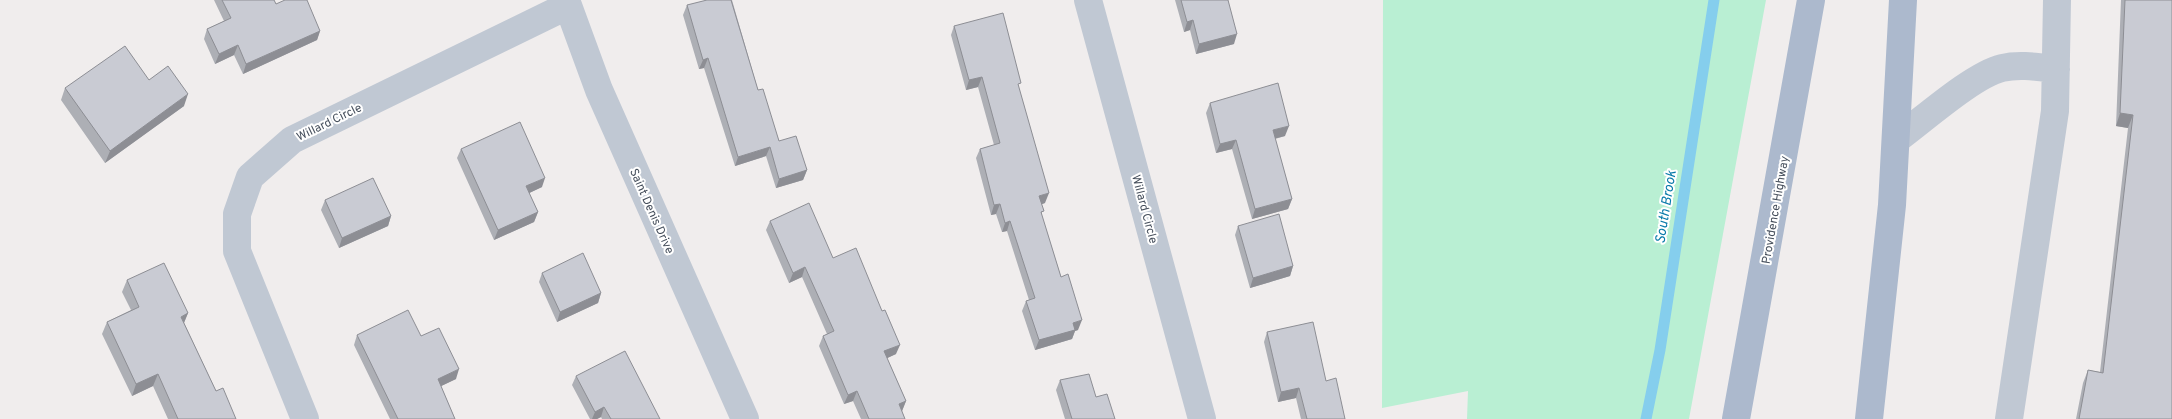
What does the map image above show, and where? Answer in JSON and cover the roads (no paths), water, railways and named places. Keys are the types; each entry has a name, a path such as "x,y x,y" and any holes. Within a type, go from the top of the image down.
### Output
{"main road":[{"name":"Providence Highway","path":"1736,419 1812,0"},
{"path":"1869,419 1885,276 1897,139 1903,0"}],"street":[{"name":"Willard Circle","path":"1088,0 1202,419"},
{"path":"2009,419 2055,111 2058,0"},
{"name":"Willard Circle","path":"305,419 237,251 237,214 250,177 292,140 566,3"},
{"name":"Saint Denis Drive","path":"566,3 599,90 745,419"},
{"path":"1897,139 1982,76 2002,68 2023,66 2056,69"}],"waterway":[{"name":"South Brook","path":"1646,419 1660,350 1714,0"}]}
